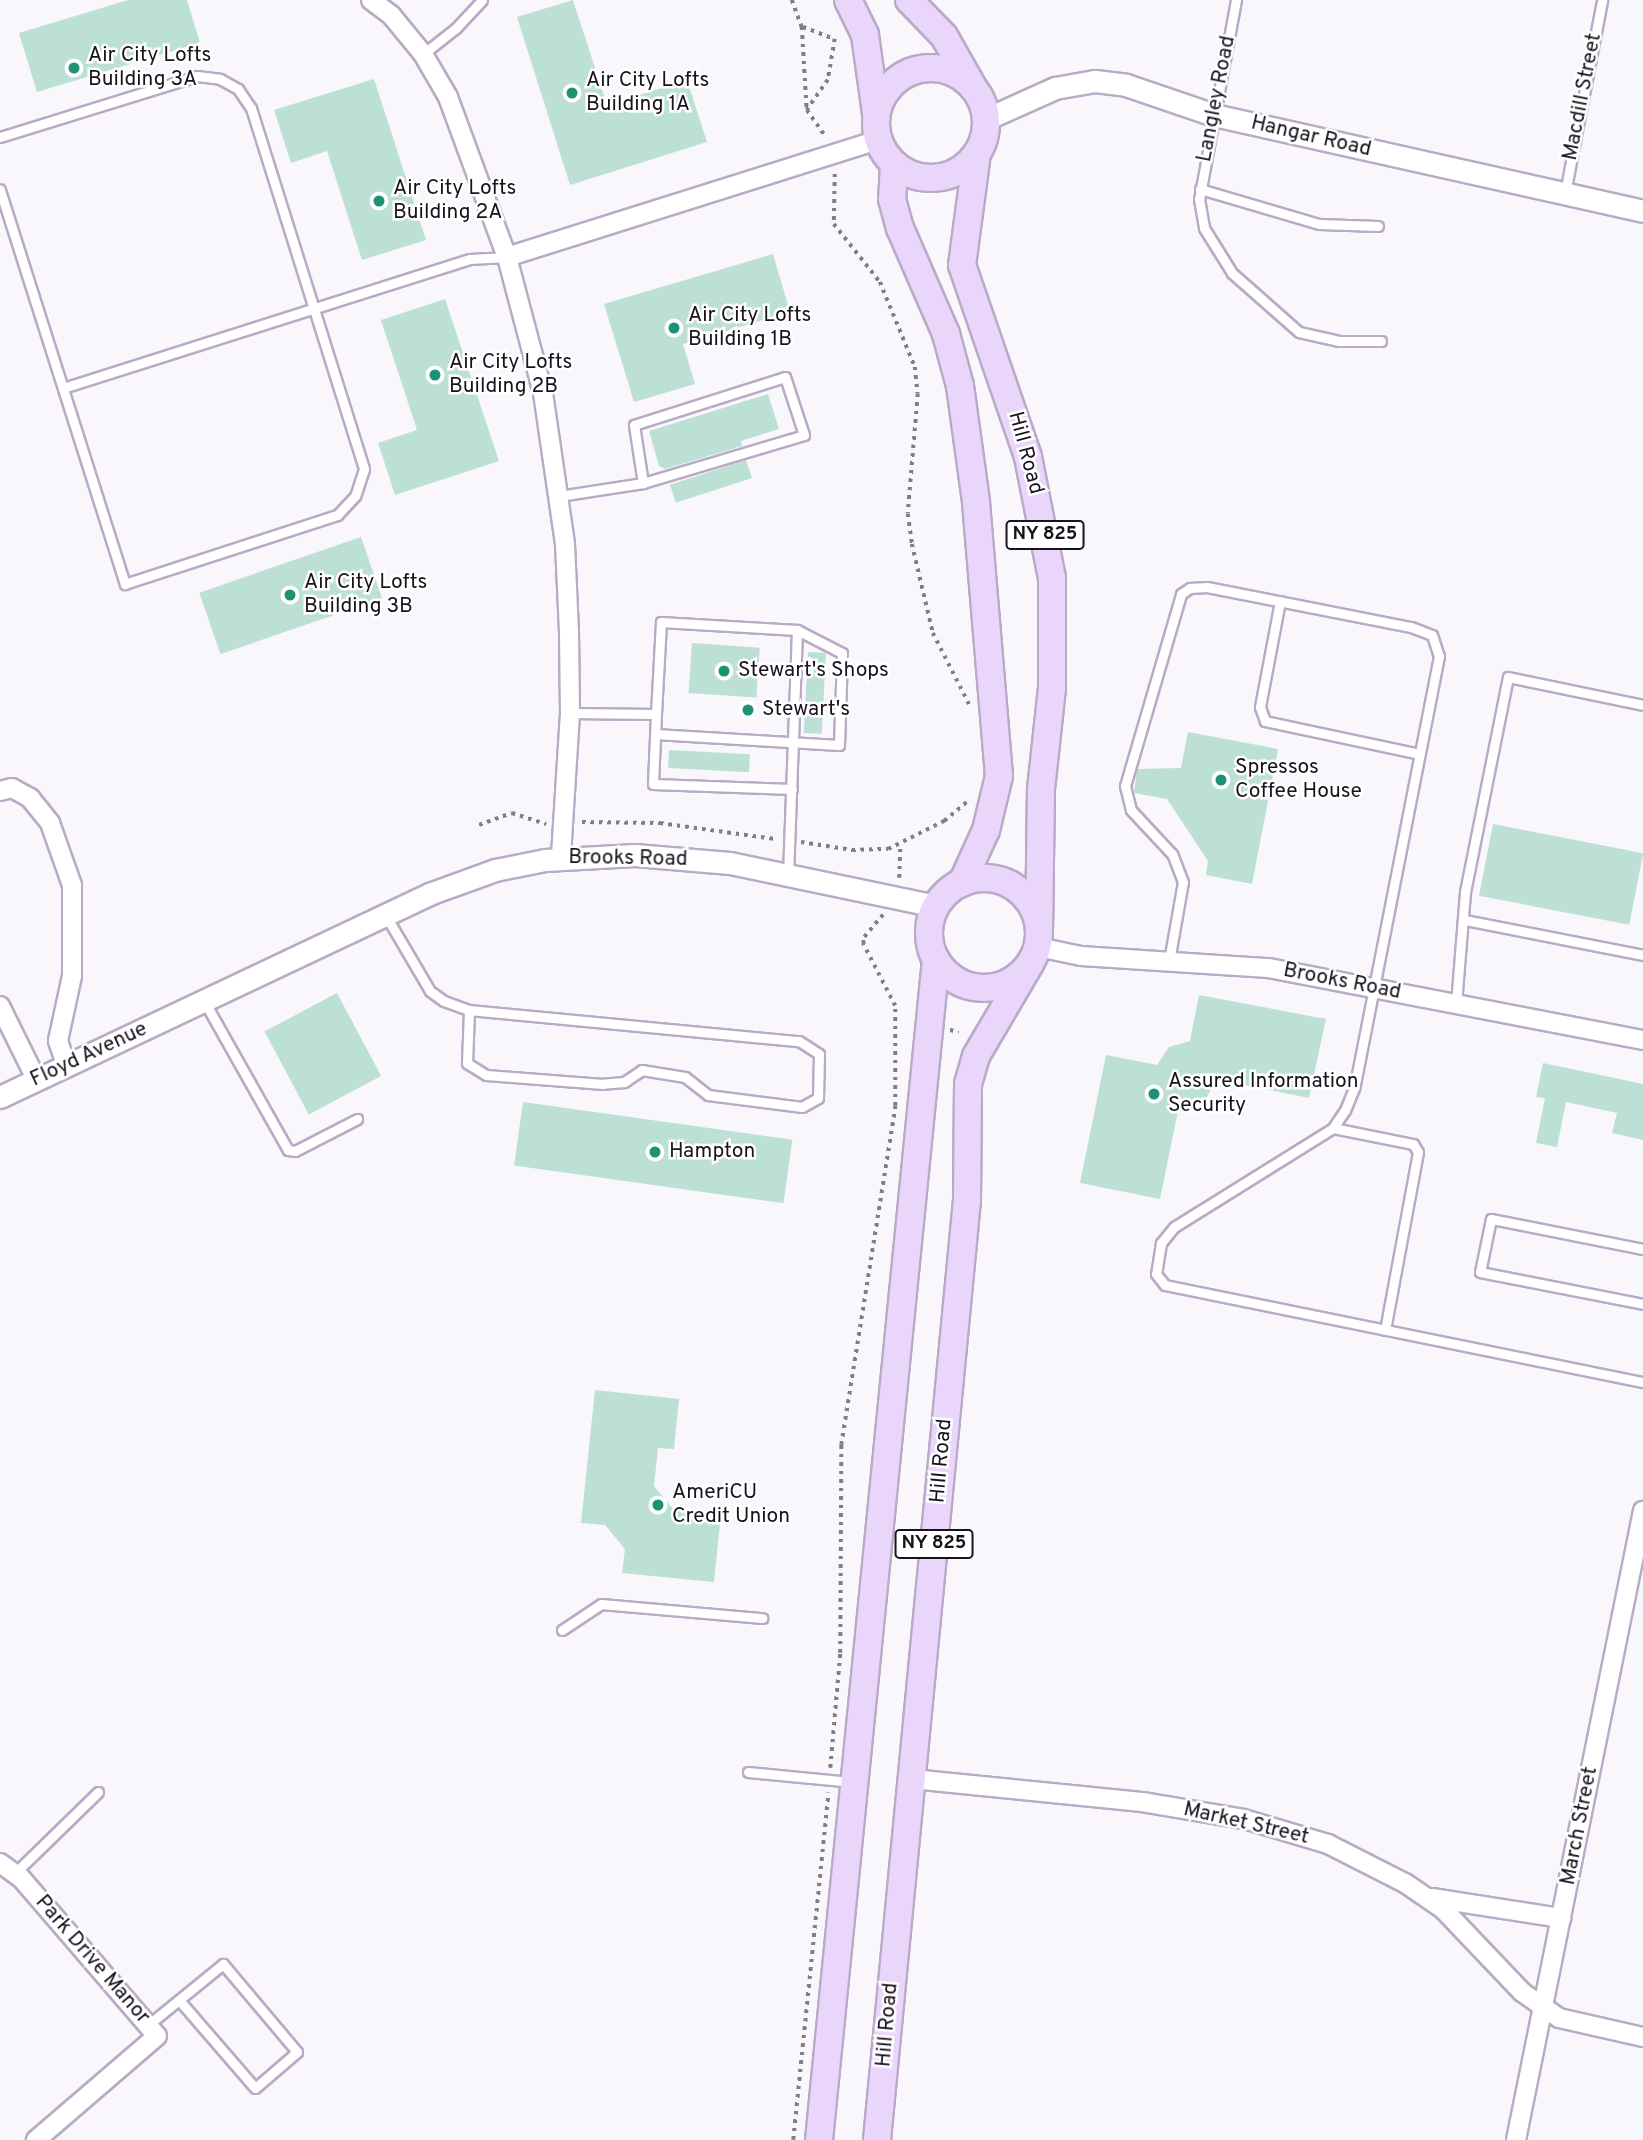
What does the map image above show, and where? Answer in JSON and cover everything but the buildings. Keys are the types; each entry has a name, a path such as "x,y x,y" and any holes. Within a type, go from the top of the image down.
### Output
{"main road":[{"path":"848,0 865,35 879,140 894,164 910,174 947,176 977,153"},
{"path":"909,0 944,36 986,119"},
{"path":"876,113 893,82 916,71 942,69 972,87"},
{"name":"NY 825","path":"977,153 986,119"},
{"name":"Hill Road","path":"877,2140 967,1200 968,1084 976,1056 1036,946 1041,790 1052,688 1052,578 1028,457 962,265 977,153"},
{"name":"NY 825","path":"819,2140 841,1782 936,960 930,933 936,906 962,883 986,830 999,776 976,502 960,386 946,334 900,229 892,199 894,164"},
{"path":"936,960 956,980 982,988 1001,986 1036,946 1026,897 1012,886 979,878 962,883"}],"street":[{"path":"371,0 391,15 423,54 448,97 469,146 507,257 543,393 559,496 570,713 561,858"},
{"name":"Hangar Road","path":"986,119 1055,88 1096,81 1126,85 1214,115 1643,211"},
{"path":"507,257 879,140"},
{"path":"0,790 12,788 30,798 50,824 72,885 72,976 58,1041 66,1064"},
{"name":"Brooks Road","path":"179,1013 385,915 495,870 561,858 635,855 788,873 936,906"},
{"name":"Brooks Road","path":"1036,946 1081,956 1269,968 1643,1041"},
{"path":"0,1006 36,1079"},
{"name":"Floyd Avenue","path":"0,1097 179,1013"},
{"name":"March Street","path":"1516,2140 1561,1918 1638,1567 1643,1511"},
{"name":"Market Street","path":"912,1779 1142,1802 1244,1819 1328,1844 1425,1897 1543,2008 1576,2025 1643,2037"},
{"name":"Park Drive Manor","path":"8,1868 158,2036 36,2140"},
{"path":"1425,1897 1561,1918"}],"lane":[{"path":"423,54 456,29 481,0"},
{"name":"Langley Road","path":"1200,194 1236,0"},
{"name":"Macdill Street","path":"1564,194 1602,0"},
{"path":"0,137 197,76 220,79 238,89 251,108 364,469 355,496 337,515 125,584 0,189"},
{"path":"1378,226 1319,224 1200,194 1204,228 1232,273 1299,332 1339,341 1381,341"},
{"path":"63,387 471,259 507,257"},
{"path":"559,496 643,483 804,435 785,377 634,425 643,483"},
{"path":"1169,961 1183,882 1172,854 1131,810 1125,786 1175,606 1190,588 1207,587 1411,626 1433,635 1439,656 1354,1088 1334,1128 1174,1227 1161,1243 1156,1274 1165,1285 1643,1382"},
{"path":"1280,601 1260,707 1265,721 1420,754"},
{"path":"655,734 839,745 842,653 797,630 661,622 655,734 653,784 792,789"},
{"path":"788,873 797,630"},
{"path":"1456,1004 1465,920 1465,892 1508,677 1643,705"},
{"path":"570,713 656,714"},
{"path":"385,915 429,991 469,1010 799,1041 819,1054 818,1098 802,1107 708,1095 685,1077 642,1070 624,1082 603,1084 486,1075 467,1063 469,1010"},
{"path":"1465,920 1643,955"},
{"path":"204,1001 288,1150 295,1151 358,1119"},
{"path":"1334,1128 1413,1144 1418,1152 1385,1330"},
{"path":"1643,1249 1491,1219 1480,1272 1643,1304"},
{"path":"562,1630 601,1604 762,1618"},
{"path":"748,1772 841,1782"},
{"path":"8,1868 98,1792"},
{"path":"148,2025 223,1964 298,2052 255,2088 179,2000"}],"path":[{"path":"792,0 802,27 807,110 835,152 834,224 880,282 915,368 918,394 908,514 912,544 933,633 970,706"},
{"path":"802,27 835,39 828,80 807,110"},
{"path":"479,825 512,813 540,825 660,823 871,852 900,845 964,808 975,790"},
{"path":"899,883 900,845"},
{"path":"793,2140 841,1782 841,1445 895,1106 895,1006 863,944 871,927"}],"place":[{"name":"Air City Lofts Building 3A","path":"74,68"},
{"name":"Air City Lofts Building 1A","path":"572,93"},
{"name":"Air City Lofts Building 2A","path":"379,201"},
{"name":"Air City Lofts Building 1B","path":"674,328"},
{"name":"Air City Lofts Building 2B","path":"435,375"},
{"name":"Air City Lofts Building 3B","path":"290,595"},
{"name":"Stewart's Shops","path":"724,671"},
{"name":"Stewart's","path":"748,710"},
{"name":"Spressos Coffee House","path":"1221,780"},
{"name":"Assured Information Security","path":"1154,1094"},
{"name":"Hampton","path":"655,1152"},
{"name":"AmeriCU Credit Union","path":"658,1505"}]}
